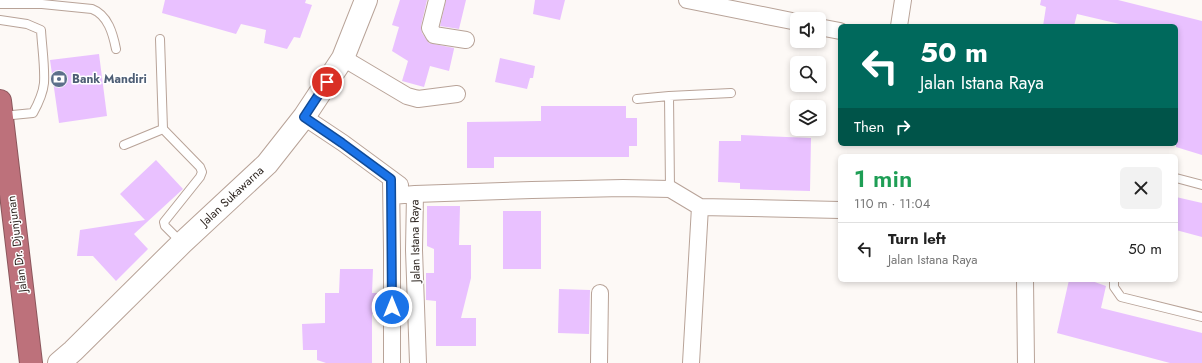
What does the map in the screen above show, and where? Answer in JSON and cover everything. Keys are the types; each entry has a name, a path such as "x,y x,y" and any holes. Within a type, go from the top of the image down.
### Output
{"highway":[{"name":"Jalan Dr. Djunjunan","path":"1,108 31,363"}],"street":[{"name":"Jalan Sukawarna","path":"59,363 73,352 182,243 267,164 304,117 343,58 366,0"},
{"path":"436,0 430,28 434,35 466,40"},
{"path":"688,0 790,21"},
{"path":"899,24 903,0"},
{"path":"826,28 838,31"},
{"path":"343,58 407,96 418,99 457,94"},
{"name":"Jalan Istana Raya","path":"304,117 391,179 415,194 414,250 418,363"},
{"name":"Jalan Istana Raya","path":"391,179 392,363"},
{"path":"392,196 608,188 670,188 700,208 838,210"},
{"path":"692,363 700,208"},
{"path":"392,251 414,250"},
{"path":"1026,282 1026,363"},
{"path":"599,363 600,293"}],"lane":[{"path":"0,4 43,2 82,4 98,11 104,17 114,36 116,49"},
{"path":"0,20 27,24 41,30 44,84 39,102 33,113 1,108"},
{"path":"160,39 163,129 200,167 202,172 200,177 164,222 165,226 182,243"},
{"path":"637,98 731,93"},
{"path":"668,96 670,188"},
{"path":"124,145 163,129"},
{"path":"1178,179 1202,185"},
{"path":"1114,282 1114,287 1121,297 1202,317"}],"building":[{"path":"165,0 306,0 305,3 312,5 300,38 294,37 287,49 264,43 266,30 241,24 236,34 162,13"},
{"path":"400,0 427,0 421,26 422,33 429,43 454,48 449,71 430,66 424,87 402,81 408,61 392,51 399,27 392,25"},
{"path":"446,0 466,0 459,29 440,26"},
{"path":"535,0 565,0 560,20 533,14"},
{"path":"1041,0 1118,0 1202,21 1202,155 1176,147 1178,146 1178,24 1120,24 1077,14 1074,24 1043,24 1046,7 1040,5"},
{"path":"99,54 107,116 59,123 50,60"},
{"path":"500,58 535,66 533,78 530,78 527,89 495,82"},
{"path":"541,106 626,106 626,118 637,118 637,146 629,146 629,157 494,157 494,168 467,168 467,122 541,121"},
{"path":"741,135 811,138 810,191 740,189 740,183 718,182 719,141 741,141"},
{"path":"156,160 183,189 134,234 148,249 116,281 93,256 77,256 80,230 145,220 120,194"},
{"path":"1178,197 1202,203 1202,237 1178,231"},
{"path":"427,206 460,206 459,245 471,245 471,278 461,318 476,318 476,346 436,346 436,301 426,300 426,273 434,273 434,249 427,246"},
{"path":"503,211 541,211 541,269 503,269"},
{"path":"340,269 373,269 372,293 377,293 377,314 372,314 372,363 326,363 317,360 317,350 303,350 302,324 325,323 325,293 339,293"},
{"path":"1069,282 1095,282 1106,286 1101,308 1202,333 1202,363 1170,363 1057,333"},
{"path":"559,289 590,290 589,334 558,333"}],"place":[{"name":"Bank Mandiri","path":"59,79"}],"route":[{"path":"327,82 304,117 391,179 392,307"}]}
